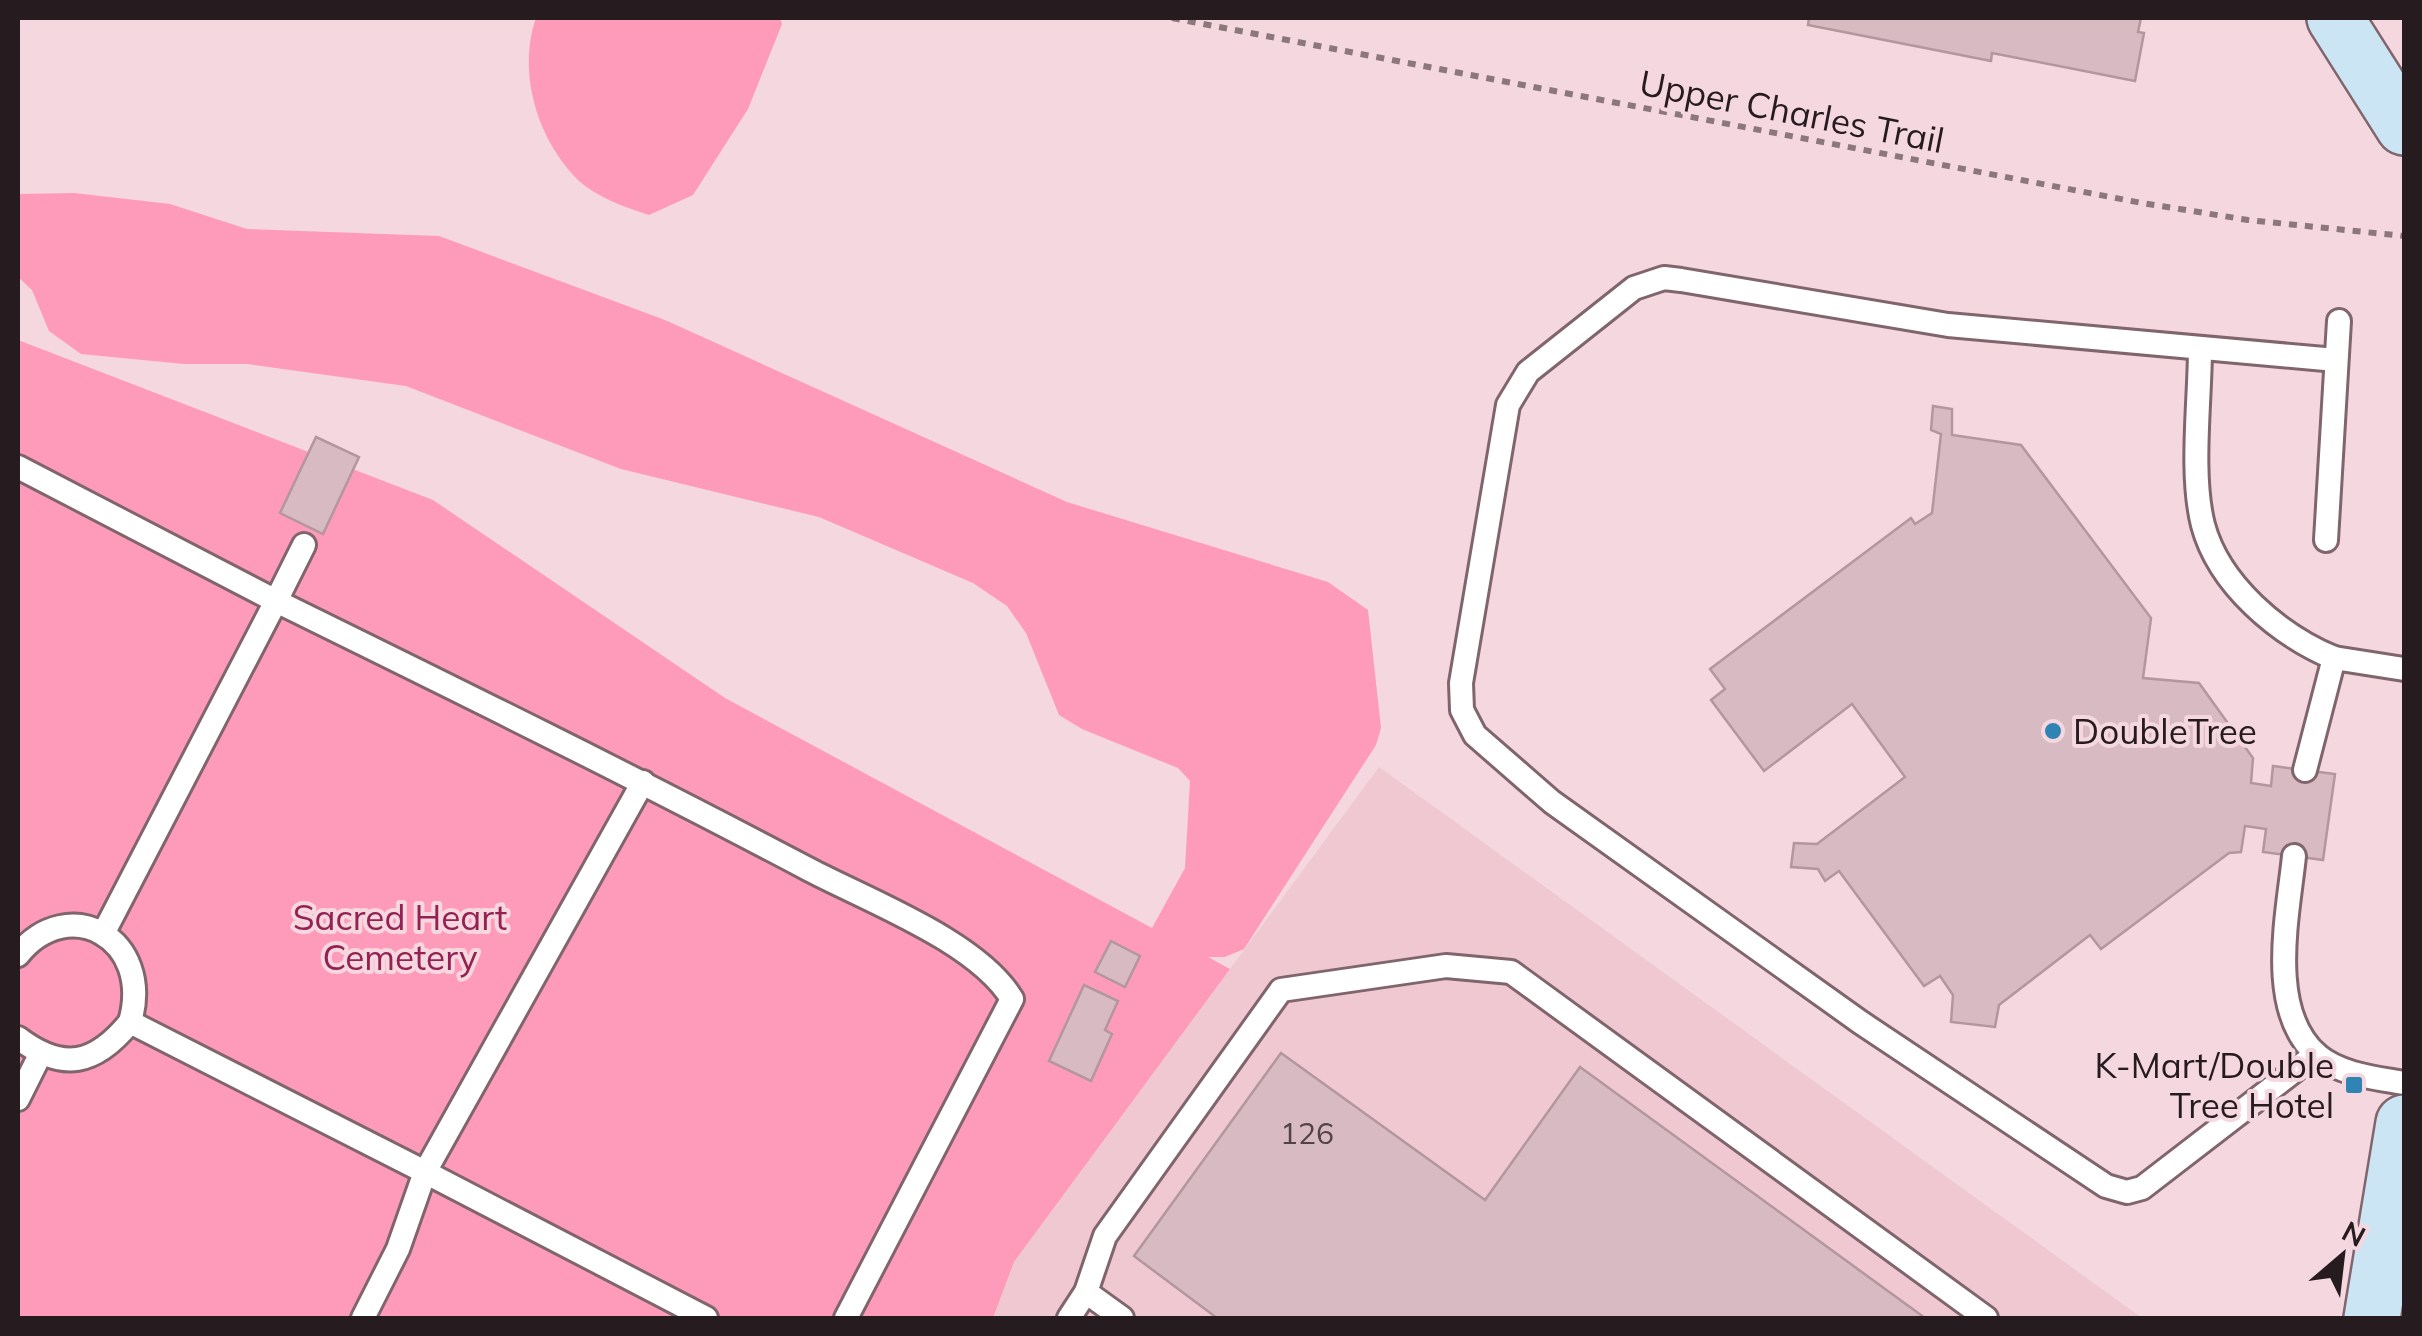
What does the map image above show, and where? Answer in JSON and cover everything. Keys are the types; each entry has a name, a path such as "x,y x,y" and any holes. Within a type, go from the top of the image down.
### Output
{"main road":[{"path":"2335,18 2404,128"},
{"path":"2372,1318 2404,1123"}],"lane":[{"path":"2316,1054 2142,1188 2127,1192 2106,1186 1860,1022 1552,802 1492,753 1462,710 1461,683 1508,405 1528,372 1634,288 1664,278 1948,325 2336,360"},
{"path":"2326,540 2339,321"},
{"path":"2200,348 2200,499 2214,550 2254,604 2284,630 2334,658 2404,669"},
{"path":"18,467 643,782 950,944 999,977 1012,999 846,1318"},
{"path":"104,934 304,544"},
{"path":"2305,770 2334,658"},
{"path":"363,1318 398,1248 426,1172 643,782"},
{"path":"2294,856 2283,978 2289,1005 2316,1054 2356,1074 2404,1083"},
{"path":"18,955 28,942 49,931 74,926 104,934 124,951 136,977 130,1022 114,1042 96,1054 68,1062 40,1055 18,1038"},
{"path":"1069,1318 1086,1292 1105,1236 1281,990 1446,966 1511,972 1986,1318"},
{"path":"130,1022 706,1318"},
{"path":"18,1100 40,1055"},
{"path":"1086,1292 1122,1318"}],"path":[{"name":"Upper Charles Trail","path":"1172,18 2225,218 2404,236"}],"shaded area":[{"path":"1379,767 2142,1318 993,1318 1014,1262"}],"green space":[{"path":"536,18 780,18 782,24 748,109 693,195 649,215 586,187 552,146 530,82 529,60"},
{"name":"Sacred Heart Cemetery","path":"74,193 170,204 247,229 439,236 665,320 1067,502 1328,582 1368,610 1381,728 1376,745 1244,949 1225,957 1208,957 1230,969 1014,1262 993,1318 18,1318 18,340 433,500 725,698 1152,928 1185,868 1190,781 1178,768 1082,729 1059,715 1026,633 1007,606 973,583 819,517 621,469 406,386 247,364 184,364 81,354 49,331 32,290 18,277 18,194"}],"building":[{"path":"1809,18 2141,18 2138,32 2144,33 2135,81 1992,53 1991,61 1808,25"},
{"name":"DoubleTree","path":"1933,406 1952,409 1952,435 2021,445 2151,618 2143,678 2199,683 2253,758 2251,783 2271,786 2273,766 2335,774 2323,860 2263,852 2266,829 2245,826 2241,852 2229,853 2101,949 2090,935 1999,1005 1995,1027 1951,1022 1953,995 1940,976 1924,986 1839,871 1825,881 1818,869 1791,867 1794,843 1817,844 1905,777 1852,704 1764,771 1711,700 1725,689 1710,669 1911,518 1915,524 1932,513 1941,434 1931,430"},
{"path":"316,437 359,457 323,534 280,513"},
{"path":"1111,941 1140,956 1125,987 1095,972"},
{"path":"1084,985 1118,1001 1105,1030 1112,1034 1091,1081 1049,1061"},
{"path":"1281,1053 1485,1200 1580,1067 1925,1318 1217,1318 1134,1256"}],"place":[{"name":"DoubleTree","path":"2053,731"},
{"name":"K-Mart/Double Tree Hotel","path":"2354,1085"}]}
